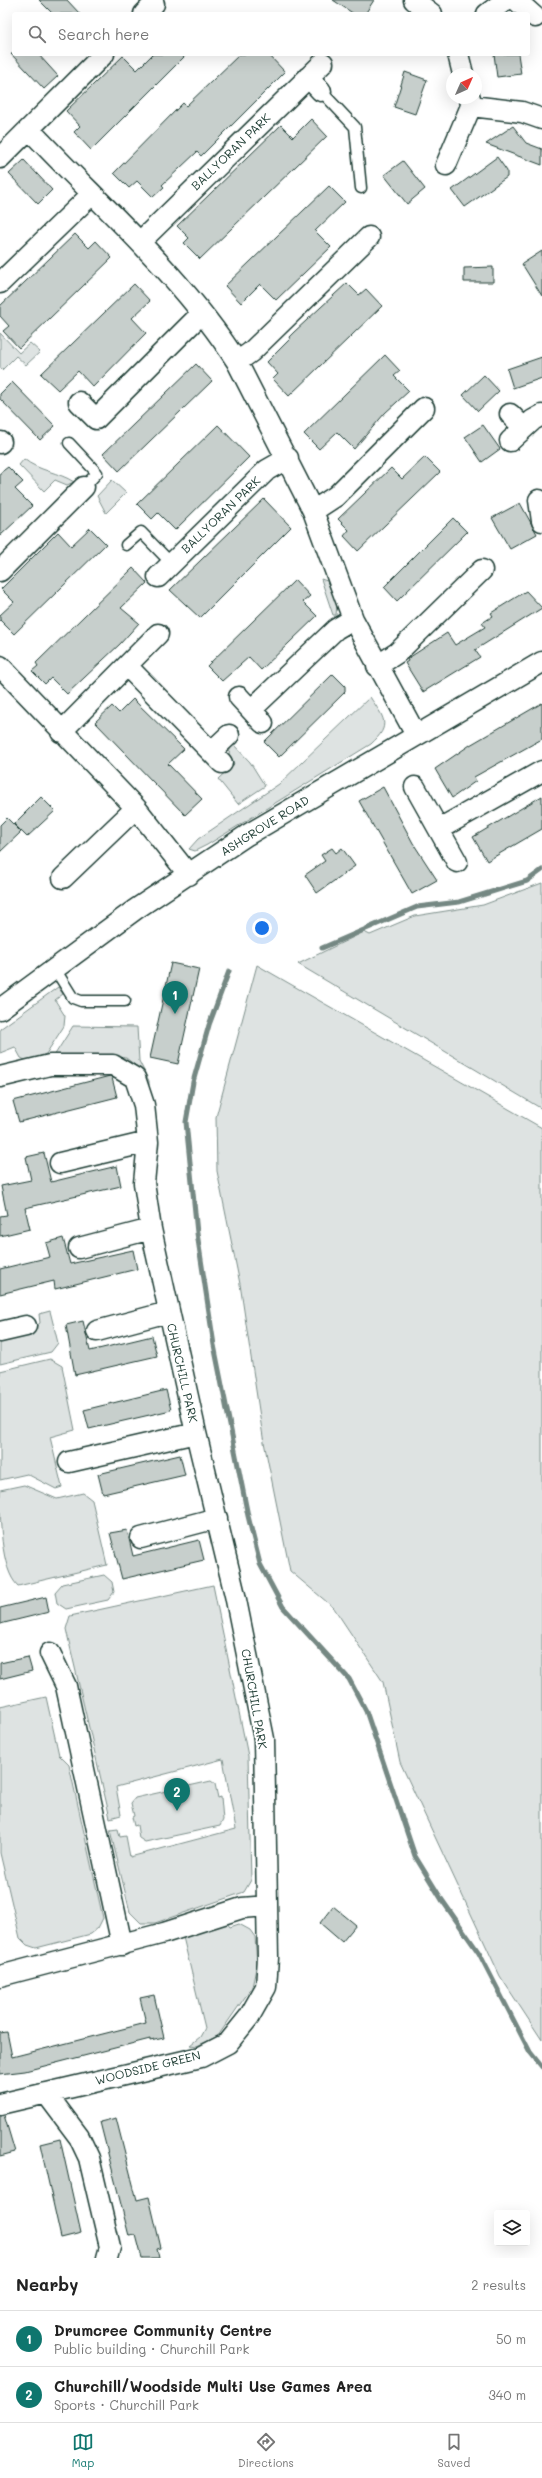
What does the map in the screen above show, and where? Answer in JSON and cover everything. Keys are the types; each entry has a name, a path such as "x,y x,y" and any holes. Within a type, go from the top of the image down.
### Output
{"street":[{"path":"414,0 429,12"},
{"path":"490,12 506,0"},
{"path":"516,0 529,12"},
{"path":"530,13 535,17"},
{"path":"0,158 102,56"},
{"path":"458,56 462,68"},
{"name":"BALLYORAN PARK","path":"140,242 314,84 322,63"},
{"path":"446,165 469,104"},
{"path":"480,104 522,112 542,119"},
{"path":"29,129 179,284 237,362 288,458 313,511 353,619 377,666 416,735"},
{"path":"0,283 92,194"},
{"path":"237,362 251,352 369,237"},
{"path":"79,402 96,419 202,313"},
{"path":"313,511 336,496 424,408"},
{"path":"510,414 518,435 542,415"},
{"name":"BALLYORAN PARK","path":"165,570 267,470 288,458"},
{"path":"0,571 84,487"},
{"path":"539,500 542,521"},
{"path":"377,666 397,653 482,570"},
{"path":"251,710 336,629 353,619"},
{"path":"61,732 158,634"},
{"name":"ASHGROVE ROAD","path":"0,1009 136,910 247,835 542,662"},
{"path":"0,666 61,732 136,808 189,875"},
{"path":"126,666 217,757 229,735"},
{"path":"439,829 542,770"},
{"path":"415,787 457,862"},
{"path":"63,878 136,808"},
{"name":"CHURCHILL PARK","path":"0,1077 24,1069 50,1065 113,1065 135,1078 144,1105 148,1142 144,1183 151,1229 168,1312 235,1595 264,1739 268,1958 266,1987"},
{"path":"60,1163 148,1142"},
{"path":"79,1248 151,1229"},
{"name":"CHURCHILL PARK","path":"97,1331 168,1312"},
{"path":"0,1332 26,1326"},
{"name":"CHURCHILL PARK","path":"69,1462 196,1433"},
{"path":"141,1538 217,1518"},
{"path":"50,1653 66,1686 122,1945"},
{"path":"0,1976 122,1945 242,1908 266,1906"},
{"name":"WOODSIDE GREEN","path":"0,2104 201,2057 228,2043 249,2017 266,1987"},
{"path":"46,2093 79,2137 89,2158 110,2247 107,2258"}],"lane":[{"path":"314,84 355,128 361,188"},
{"path":"69,443 97,473 84,487"},
{"path":"126,546 141,532 165,570"},
{"path":"55,969 73,998 81,1000 125,1001"}],"shaded area":[{"path":"0,333 19,353 30,343 40,352 26,365 16,356 2,370 0,368"},
{"path":"24,459 36,466 74,482 67,485 55,480 44,491 19,465"},
{"path":"112,480 126,493 106,513 97,496"},
{"path":"321,579 327,581 337,604 336,615 333,615"},
{"path":"370,697 384,721 382,732 371,744 207,845 195,851 189,849 198,839 279,784"},
{"path":"232,743 250,762 265,786 238,804 218,779 234,764 229,753"},
{"path":"542,883 542,1109 298,964 364,932 370,935 415,916 483,905"},
{"path":"257,965 542,1128 542,2040 500,1976 400,1762 383,1682 334,1608 290,1571 263,1437 240,1284 217,1171 216,1117"},
{"path":"58,987 63,994 55,1000 65,1016 64,1026 46,1054 27,1061 21,1058 15,1047 0,1053 0,1029"},
{"path":"73,1026 137,1027 139,1061 149,1081 149,1085 135,1065 126,1058 54,1056"},
{"path":"50,1311 58,1343 51,1352 0,1364 0,1338 30,1331 40,1323 39,1314"},
{"path":"50,1359 62,1366 75,1430 50,1437 62,1487 56,1489 27,1474 0,1480 0,1371"},
{"path":"24,1485 57,1499 83,1493 92,1500 107,1565 18,1586 12,1578 4,1555 0,1514 0,1490"},
{"path":"104,1575 112,1582 114,1592 108,1600 66,1609 57,1603 55,1592 62,1584"},
{"path":"213,1585 248,1756 251,1880 244,1892 155,1923 141,1923 130,1912 110,1830 118,1829 120,1837 126,1836 130,1857 236,1829 223,1759 116,1787 121,1815 110,1818 66,1629 70,1616"},
{"path":"46,1697 59,1755 69,1765 103,1918 98,1928 91,1934 36,1948 27,1945 20,1938 0,1853 0,1707"},
{"path":"211,1781 215,1784 218,1798 221,1797 223,1820 220,1826 145,1842 139,1838 137,1825 134,1826 132,1817 134,1816 131,1803 135,1798"},
{"path":"227,1923 230,1927 239,1924 250,1930 255,1937 257,1964 252,1987 218,2036 197,2046 190,2045 200,2037 205,2028 183,1937"}],"building":[{"path":"39,0 67,0 78,12 51,12"},
{"path":"333,0 374,0 366,12 351,12"},
{"path":"13,56 40,56 58,76 44,89"},
{"path":"123,56 137,70 151,56 185,56 91,150 74,132 80,126 66,111"},
{"path":"238,56 270,56 285,72 201,156 197,152 162,185 164,187 153,197 137,181 129,188 114,173 183,103 186,106"},
{"path":"494,56 518,56 521,74 497,77"},
{"path":"405,72 427,80 415,114 394,107"},
{"path":"311,119 327,136 200,259 184,243 189,238 177,226 281,125 293,137"},
{"path":"513,126 526,143 542,149 542,165 486,144"},
{"path":"497,157 507,171 507,177 465,207 452,190"},
{"path":"24,160 52,190 38,204 9,174"},
{"path":"403,161 425,189 407,204 384,175"},
{"path":"329,186 345,202 315,231 331,247 276,300 260,284 241,303 225,286"},
{"path":"75,234 89,248 96,241 112,258 19,348 3,331 9,326 0,316 0,306"},
{"path":"542,251 542,296 522,264"},
{"path":"493,267 493,282 464,282 464,268"},
{"path":"347,283 359,295 366,289 382,306 289,396 273,379 278,374 267,362 290,339 289,337 294,332"},
{"path":"134,284 150,301 132,318 146,333 93,387 78,371 58,390 41,374"},
{"path":"385,355 400,371 394,376 409,391 385,413 354,449 337,432 319,449 304,434"},
{"path":"542,357 542,378 513,388 507,369"},
{"path":"196,364 212,381 119,471 103,454"},
{"path":"484,375 499,391 478,411 463,395"},
{"path":"12,382 55,426 40,440 0,399 0,394"},
{"path":"218,425 249,457 175,530 158,513 152,519 137,504"},
{"path":"483,425 500,449 482,462 465,437"},
{"path":"425,457 440,472 358,551 344,536 349,530 338,519 391,468 402,479"},
{"path":"8,467 23,482 15,489 32,506 0,536 0,473"},
{"path":"264,499 291,527 200,618 170,590"},
{"path":"520,503 537,534 510,549 492,518"},
{"path":"453,518 467,532 397,601 384,587"},
{"path":"90,528 106,544 14,634 0,620 0,615 14,602 1,589 58,532 71,546"},
{"path":"133,568 147,583 121,608 139,623 120,644 67,694 51,678 45,684 32,671 38,666 36,663"},
{"path":"295,580 310,596 303,602 317,616 261,670 249,657 222,681 207,666"},
{"path":"526,591 542,608 475,650 480,657 423,692 405,663 408,661 407,659 447,633 455,645 485,627 482,623 493,616 491,613"},
{"path":"333,674 345,686 345,692 279,757 264,742"},
{"path":"133,699 184,749 168,764 202,799 185,815 95,722 112,706 119,713"},
{"path":"542,703 542,739 474,777 476,781 452,798 435,769 470,745"},
{"path":"383,787 413,843 437,880 412,894 359,801"},
{"path":"542,796 542,829 487,861 473,837"},
{"path":"41,797 55,811 27,837 14,824"},
{"path":"7,818 21,832 0,852 0,825"},
{"path":"332,848 336,853 342,848 355,866 317,893 305,875 325,861 321,855"},
{"path":"171,963 199,969 178,1064 150,1058"},
{"path":"110,1076 112,1078 117,1097 19,1122 13,1101"},
{"path":"44,1153 51,1182 117,1166 121,1186 25,1208 30,1229 0,1236 0,1216 7,1215 1,1186 31,1180 26,1157"},
{"path":"63,1238 70,1264 133,1250 137,1269 55,1289 54,1281 0,1294 0,1269 50,1257 46,1243"},
{"path":"83,1321 90,1351 152,1336 157,1356 75,1375 66,1325"},
{"path":"166,1390 171,1410 89,1429 84,1410"},
{"path":"180,1455 185,1475 103,1494 98,1474"},
{"path":"127,1530 133,1556 199,1540 204,1560 122,1579 110,1533"},
{"path":"46,1597 49,1612 0,1624 0,1608"},
{"path":"28,1657 32,1671 0,1679 0,1663"},
{"path":"333,1906 356,1925 342,1942 320,1923"},
{"path":"154,1995 164,2038 150,2041 150,2039 25,2071 0,2074 0,2033 7,2032 12,2057 146,2023 140,1998"},
{"path":"0,2115 4,2115 15,2152 0,2156"},
{"path":"116,2118 137,2200 149,2197 161,2248 157,2249 159,2258 142,2258 136,2235 129,2236 100,2122"},
{"path":"60,2139 81,2233 61,2238 40,2144"}],"waterway":[{"path":"322,948 417,907 459,902 527,881 542,870"},
{"path":"229,971 209,1025 193,1082 186,1122 197,1233 214,1345 248,1516 260,1564 283,1607 349,1679 366,1711 415,1856 442,1900 479,1953 530,2052 542,2067"}],"place":[{"name":"Drumcree Community Centre","path":"175,1014"},
{"name":"Churchill/Woodside Multi Use Games Area","path":"177,1811"}]}
